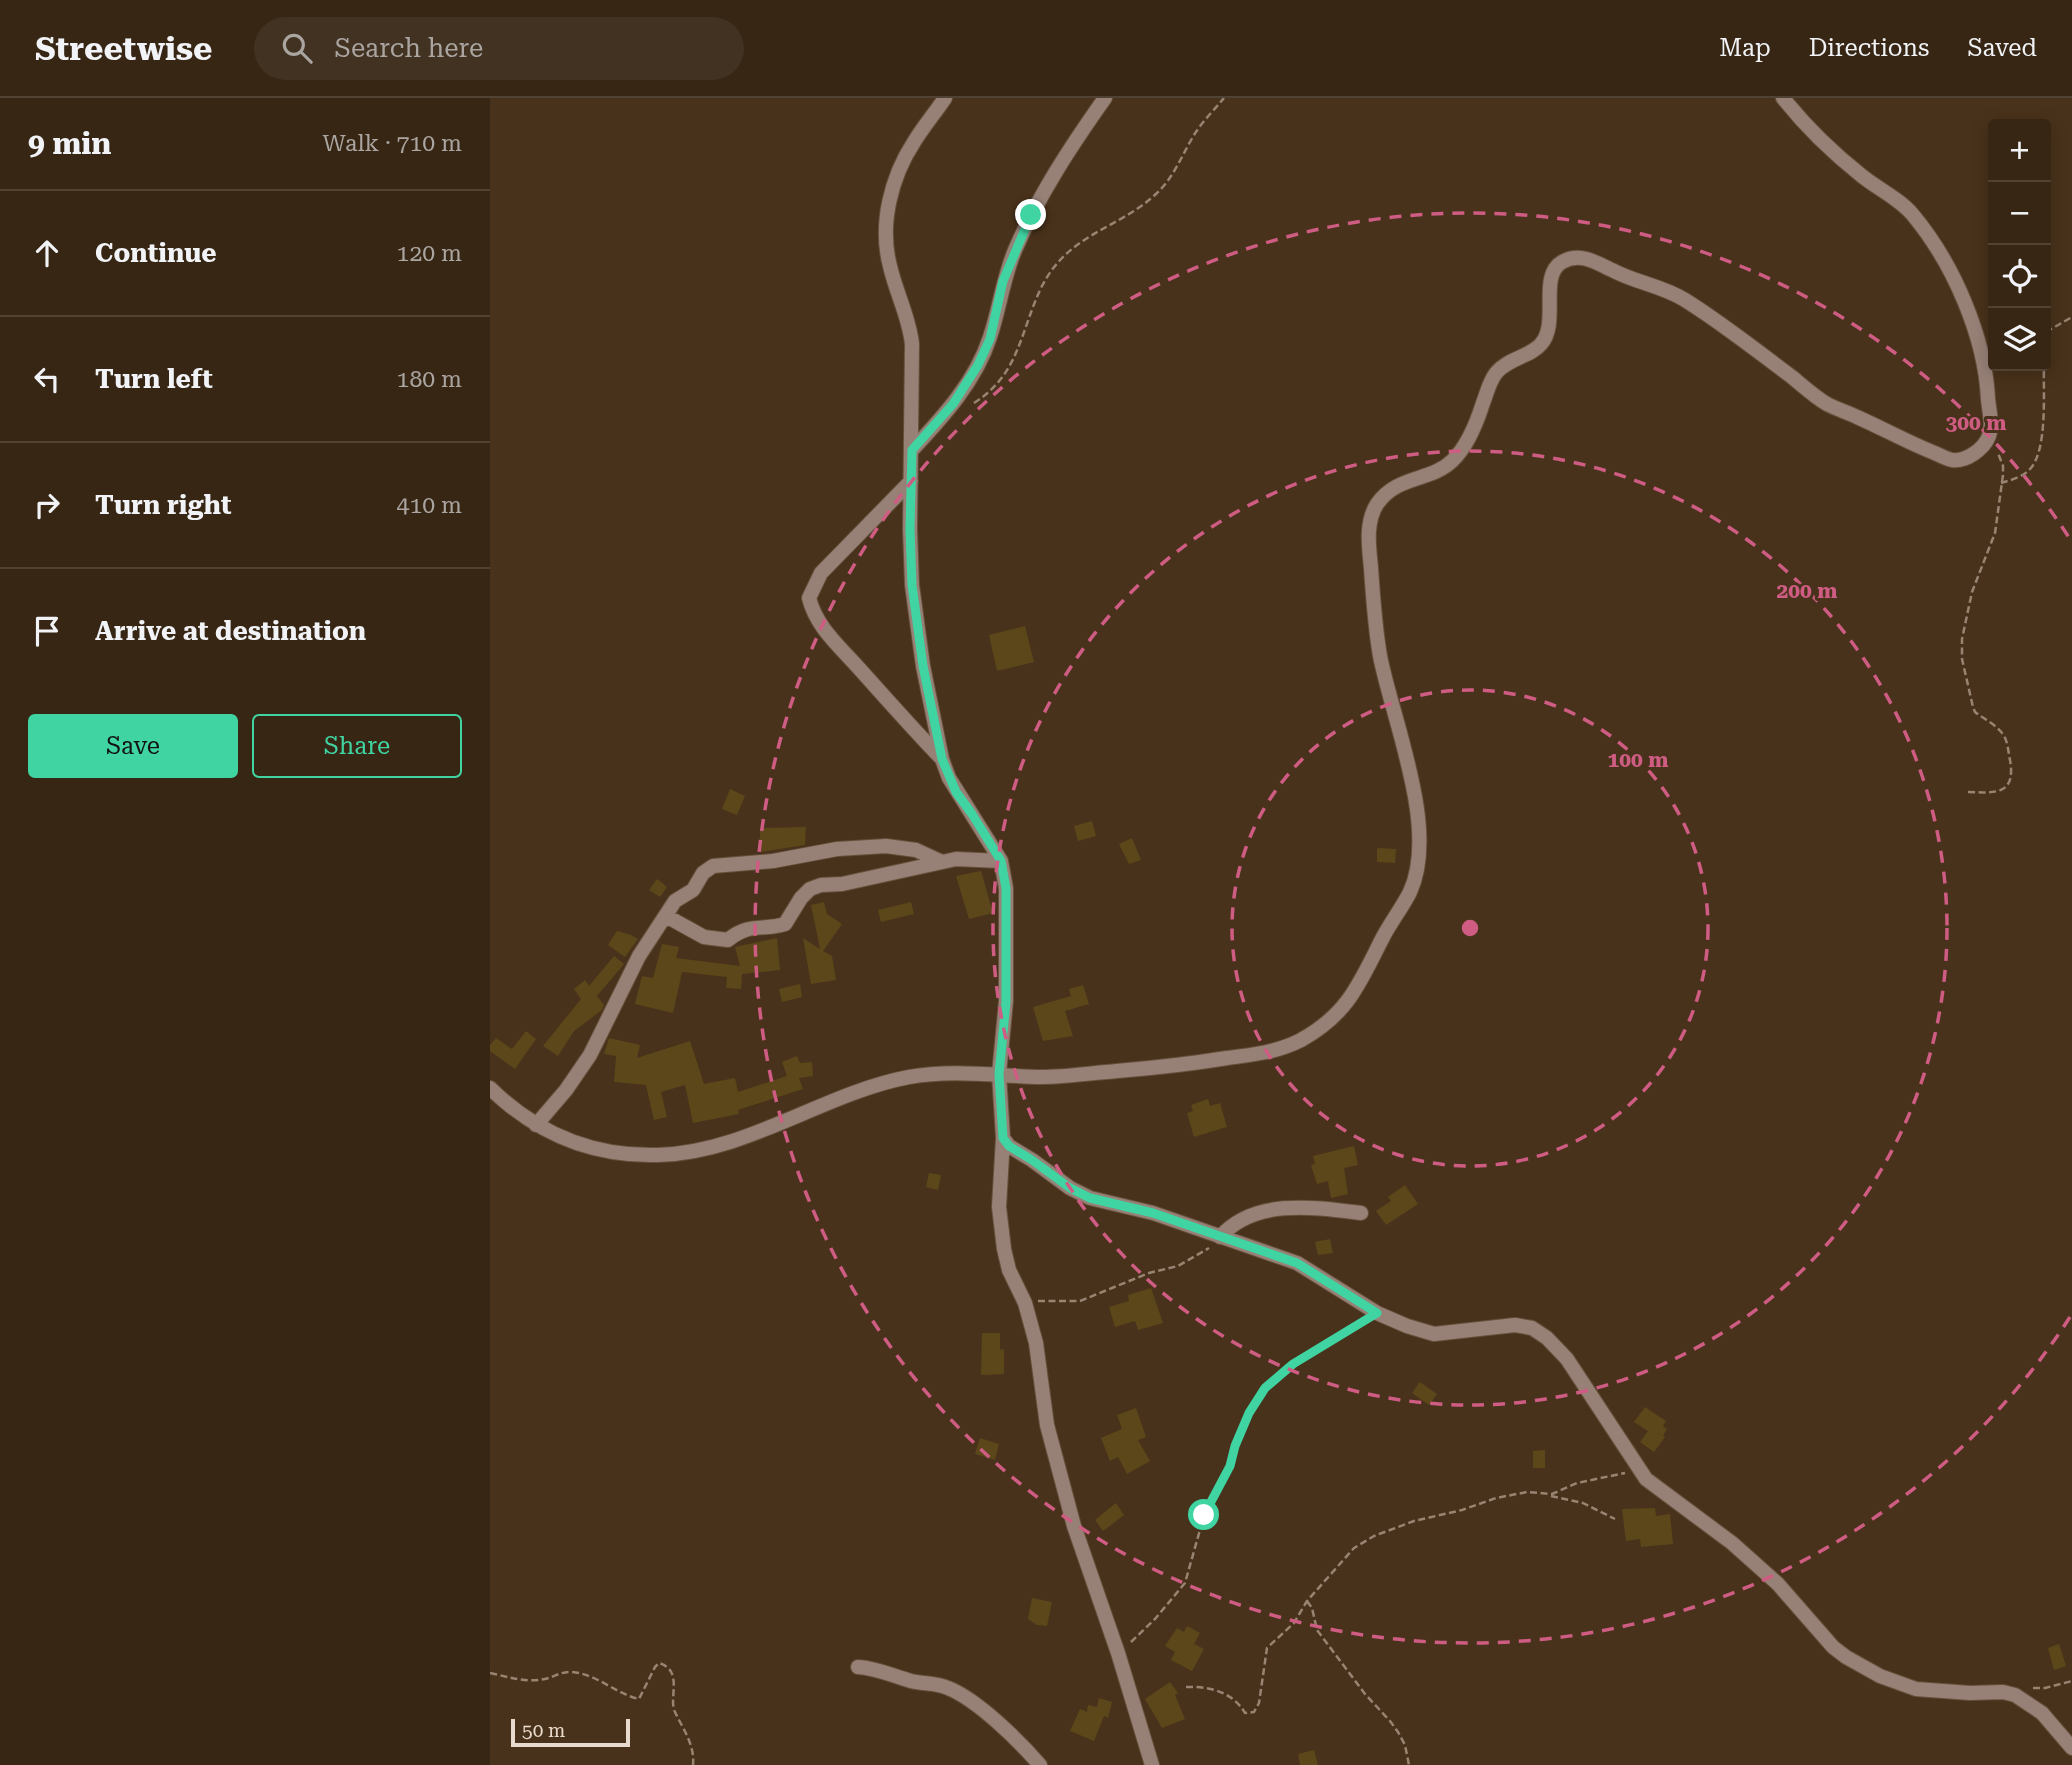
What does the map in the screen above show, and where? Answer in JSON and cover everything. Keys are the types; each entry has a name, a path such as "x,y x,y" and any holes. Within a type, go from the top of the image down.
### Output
{"street":[{"path":"945,98 914,141 897,173 887,220 886,245 890,267 910,324 912,344 912,585 923,666 942,759 956,792 1001,861 1006,888 1008,953 999,1074 1003,1138 999,1207 1004,1249 1009,1270 1025,1303 1036,1342 1056,1462 1084,1561 1118,1653 1152,1765"},
{"path":"912,450 953,404 978,365 990,339 1003,281 1031,215 1105,98"},
{"path":"490,1088 507,1105 536,1125 571,1142 622,1154 663,1155 712,1147 772,1126 858,1089 912,1076 954,1073 1047,1077 1174,1066 1281,1048 1299,1041 1320,1027 1339,1011 1358,988 1410,890 1419,863 1420,840 1415,798 1375,625 1369,523 1377,505 1392,488 1441,469 1454,460 1478,419 1494,375 1505,363 1540,346 1546,337 1550,315 1550,281 1555,268 1563,261 1575,258 1596,261 1614,272 1682,298 1828,404 1951,460 1973,455 1983,446 1989,435 1988,380 1978,339 1949,270 1912,213 1836,153 1808,128 1783,98"},
{"path":"911,481 821,573 809,598 812,611 826,632 942,759"},
{"path":"536,1125 566,1090 590,1055 634,965 675,901 692,890 703,873 713,866 773,861 838,849 887,846 916,850 942,862"},
{"path":"666,916 704,937 728,940 746,928 785,924 800,898 810,889 821,885 842,884 942,862 967,859 1001,861"},
{"path":"1003,1138 1009,1146 1070,1188 1090,1198 1132,1207 1297,1263 1377,1313 1407,1326 1434,1334 1515,1325 1532,1328 1547,1338 1567,1359 1637,1467 1656,1488 1732,1543 1778,1584 1833,1647 1880,1676 1916,1689 1970,1693 2003,1692 2015,1695 2042,1713 2072,1748"},
{"path":"1220,1237 1241,1218 1264,1211 1298,1207 1361,1213"},
{"path":"858,1667 884,1671 913,1682 942,1686 958,1693 984,1712 1040,1765"}],"path":[{"path":"973,403 989,393 1008,371 1042,286 1062,258 1086,238 1130,213 1158,193 1175,170 1198,129 1224,98"},
{"path":"2051,329 2072,317"},
{"path":"2001,483 2025,474 2037,457 2043,421 2044,371"},
{"path":"1969,792 2006,788 2012,769 2004,734 1975,712 1961,651 1964,623 1972,592 1995,533 2003,466 1989,435"},
{"path":"1025,1303 1048,1300 1080,1301 1149,1273 1178,1266 1195,1258 1220,1237"},
{"path":"1118,1653 1155,1619 1185,1583 1207,1505 1230,1466 1249,1413 1265,1388 1293,1364 1377,1313"},
{"path":"1548,1495 1577,1483 1613,1477 1637,1467"},
{"path":"1186,1687 1204,1686 1216,1689 1241,1706 1245,1713 1254,1712 1259,1703 1267,1648 1294,1623 1307,1601 1354,1548 1374,1536 1414,1521 1462,1510 1496,1497 1527,1492 1583,1503 1615,1519"},
{"path":"1307,1601 1312,1608 1317,1630 1365,1694 1398,1732 1405,1745 1409,1765"},
{"path":"490,1673 505,1678 531,1680 562,1672 578,1673 639,1699 655,1667 659,1663 663,1664 668,1667 672,1676 676,1693 673,1706 690,1740 693,1765"},
{"path":"2028,1687 2045,1688 2072,1681"}],"building":[{"path":"1025,626 1034,662 997,671 989,635"},
{"path":"730,789 745,796 737,815 722,809"},
{"path":"1092,821 1096,836 1078,841 1074,826"},
{"path":"806,827 805,845 760,852 760,828"},
{"path":"1132,838 1141,860 1129,864 1119,844"},
{"path":"1377,848 1396,849 1395,863 1377,862"},
{"path":"981,871 993,913 969,919 956,876"},
{"path":"657,879 667,887 660,897 649,890"},
{"path":"824,902 827,914 842,924 823,951 832,956 836,980 811,984 803,938 820,949 811,905"},
{"path":"911,902 914,914 881,922 878,910"},
{"path":"617,931 638,939 625,957 608,945"},
{"path":"777,938 780,970 742,974 741,989 726,988 727,977 682,972 673,1013 635,1004 642,976 653,978 662,944 679,947 676,958 740,966 735,947"},
{"path":"614,956 624,964 597,996 604,1005 602,1010 574,1031 558,1056 543,1046 581,999 574,989 585,980 589,986"},
{"path":"800,984 802,997 782,1002 779,989"},
{"path":"1083,985 1089,1004 1065,1011 1073,1036 1043,1041 1033,1007 1071,996 1069,989"},
{"path":"526,1031 536,1039 515,1069 490,1051 490,1045 496,1038 512,1049"},
{"path":"609,1038 640,1045 637,1058 690,1041 704,1084 735,1078 738,1092 787,1076 782,1062 797,1056 800,1063 812,1062 813,1076 799,1078 803,1089 738,1110 739,1114 693,1123 685,1085 661,1092 667,1117 654,1120 646,1085 614,1082 616,1056 604,1054"},
{"path":"1208,1099 1210,1106 1220,1103 1227,1127 1194,1137 1187,1113 1193,1111 1191,1105"},
{"path":"1354,1146 1358,1165 1344,1168 1348,1194 1331,1198 1328,1181 1317,1184 1311,1165 1315,1164 1313,1156"},
{"path":"929,1173 941,1175 938,1190 926,1187"},
{"path":"1405,1185 1418,1204 1386,1225 1376,1211 1391,1201 1388,1197"},
{"path":"1330,1239 1333,1253 1318,1255 1315,1242"},
{"path":"1151,1288 1163,1323 1138,1330 1135,1321 1115,1327 1109,1307 1129,1301 1128,1295"},
{"path":"982,1333 1000,1333 1000,1350 1004,1349 1004,1374 981,1375"},
{"path":"1420,1382 1437,1394 1429,1405 1412,1393"},
{"path":"1645,1407 1666,1421 1663,1426 1667,1429 1663,1436 1665,1437 1654,1452 1640,1442 1648,1431 1634,1422"},
{"path":"1136,1408 1146,1437 1138,1440 1150,1461 1127,1474 1118,1457 1110,1461 1101,1438 1122,1429 1117,1415"},
{"path":"980,1438 999,1444 995,1460 975,1454"},
{"path":"1545,1450 1545,1468 1533,1468 1533,1451"},
{"path":"1116,1503 1124,1515 1103,1531 1095,1520"},
{"path":"1655,1508 1656,1516 1670,1514 1673,1544 1641,1547 1640,1539 1626,1541 1622,1509"},
{"path":"1032,1598 1052,1602 1047,1626 1037,1625 1028,1619"},
{"path":"1187,1626 1200,1633 1194,1644 1204,1649 1192,1671 1171,1660 1175,1652 1165,1646 1177,1628 1184,1632"},
{"path":"2059,1644 2066,1666 2054,1670 2048,1648"},
{"path":"1170,1682 1178,1693 1175,1695 1185,1719 1162,1728 1145,1699"},
{"path":"1099,1698 1112,1702 1108,1718 1104,1716 1094,1741 1070,1731 1080,1709 1087,1712 1088,1705 1097,1707"},
{"path":"1314,1750 1318,1765 1300,1765 1298,1754"}],"route":[{"path":"1031,215 1003,281 990,339 978,365 953,404 912,450 912,585 923,666 942,759 956,792 1001,861 1006,888 1008,953 999,1074 1003,1138 1009,1146 1070,1188 1090,1198 1153,1213 1297,1263 1377,1313 1283,1370 1265,1388 1249,1413 1230,1466 1204,1515"}]}
